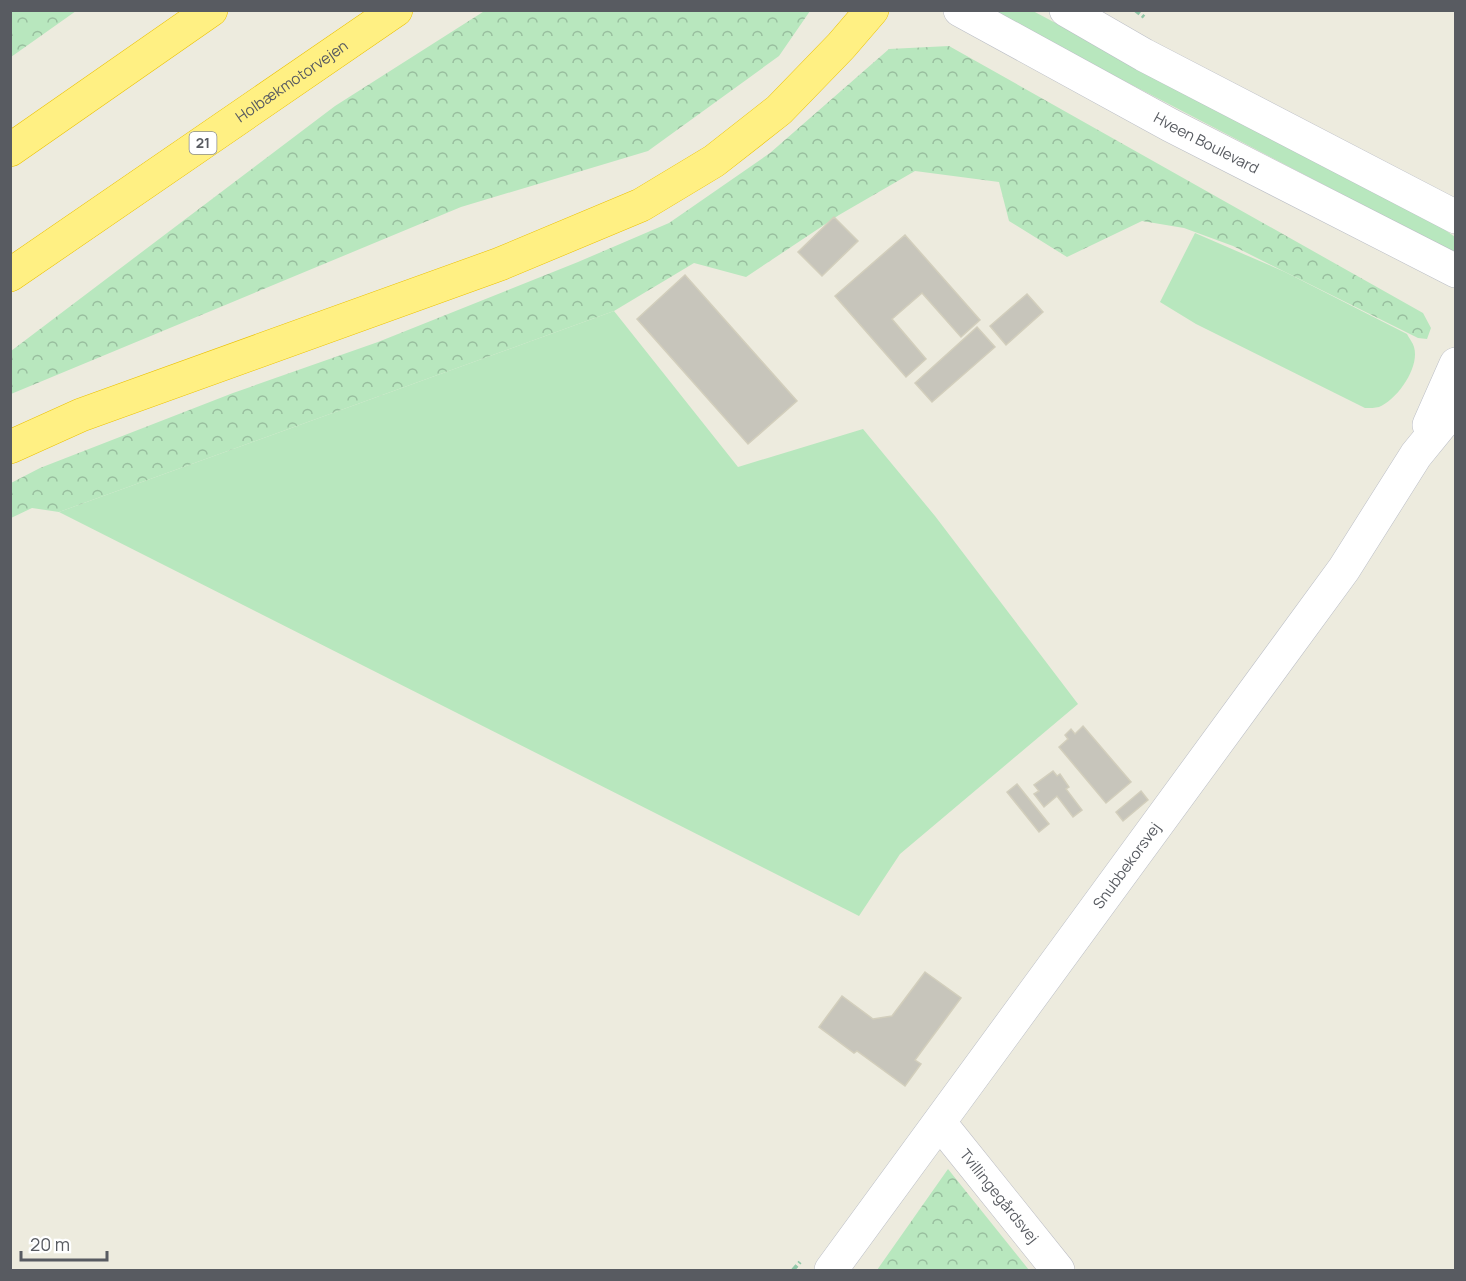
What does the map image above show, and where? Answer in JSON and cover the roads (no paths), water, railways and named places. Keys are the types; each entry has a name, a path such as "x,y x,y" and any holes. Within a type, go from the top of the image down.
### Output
{"highway":[{"path":"10,150 212,10"},
{"name":"Holbækmotorvejen","path":"10,275 396,10"},
{"path":"10,447 81,415 500,264 641,205 714,161 779,110 841,46 872,10"}],"street":[{"name":"Hveen Boulevard","path":"960,10 1170,125 1455,271"},
{"path":"1066,10 1144,55 1455,217"},
{"name":"Snubbekorsvej","path":"1416,454 1455,364"},
{"name":"Snubbekorsvej","path":"831,1270 1344,569 1416,454 1455,406"},
{"name":"Tvillingegårdsvej","path":"940,1123 1058,1270"}]}
